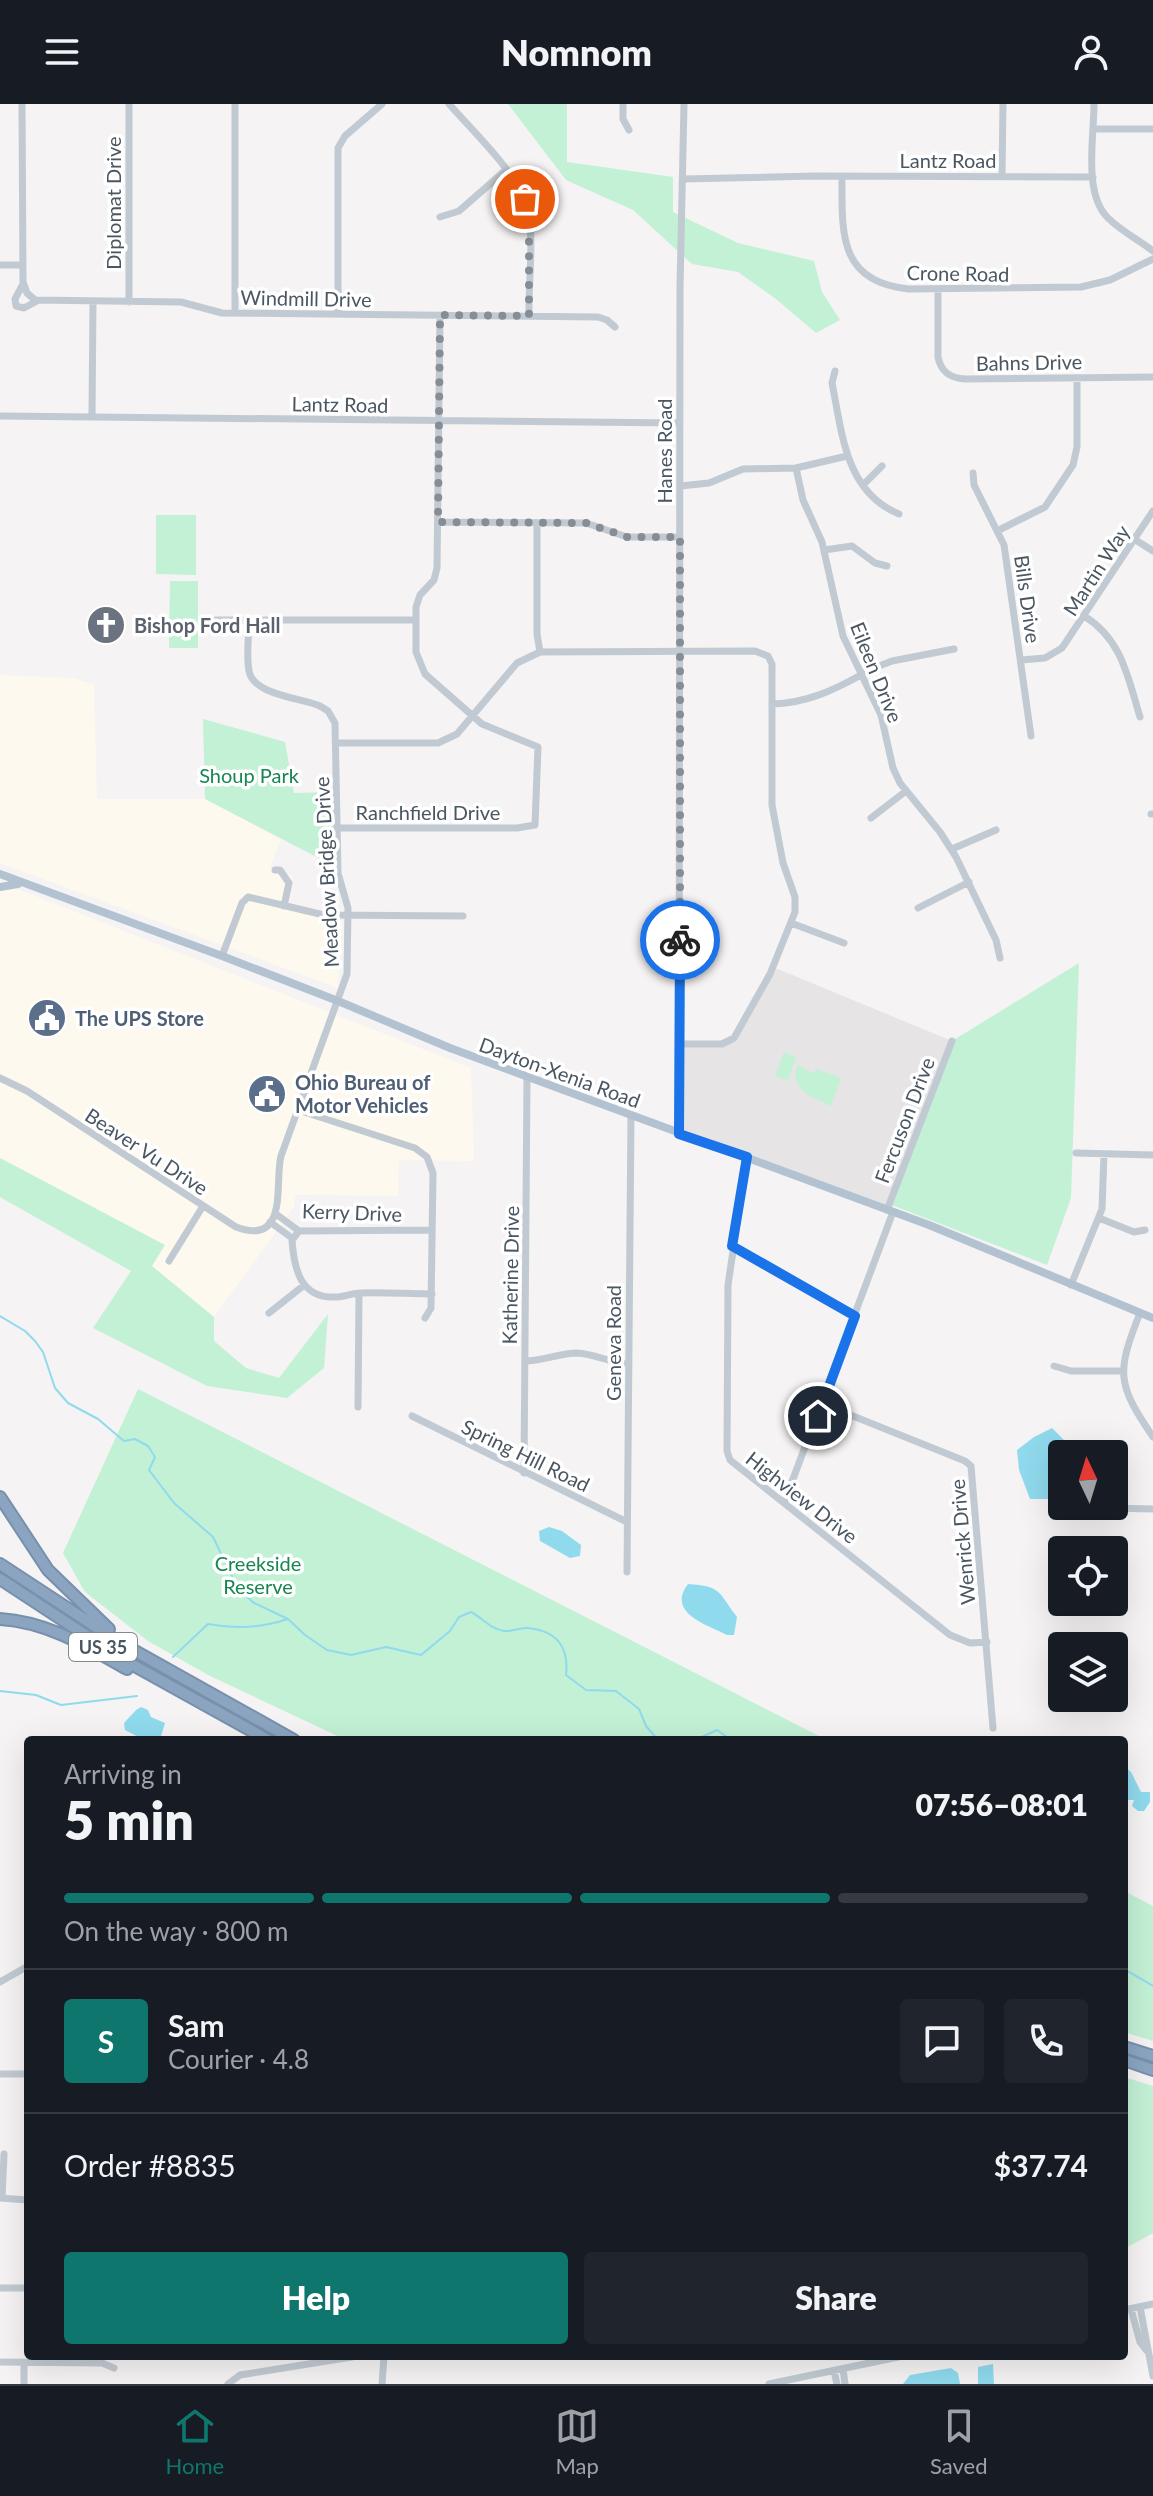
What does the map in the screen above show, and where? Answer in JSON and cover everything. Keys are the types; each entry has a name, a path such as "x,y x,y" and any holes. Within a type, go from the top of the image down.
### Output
{"highway":[{"path":"0,1497 48,1570 98,1620 156,1664"},
{"name":"US 35","path":"0,1564 156,1664 287,1736"},
{"name":"US 35","path":"0,1579 122,1659 260,1736"},
{"path":"0,1619 25,1622 66,1635 166,1691 210,1710"},
{"path":"1128,2048 1153,2056"},
{"path":"1128,2061 1153,2070"}],"main road":[{"name":"Dayton-Xenia Road","path":"0,874 222,956 450,1048 890,1211 1153,1318"},
{"path":"0,887 24,883"}],"street":[{"path":"22,104 23,282 29,295 39,301"},
{"name":"Diplomat Drive","path":"129,104 129,302"},
{"path":"235,104 235,313"},
{"path":"338,314 338,148 345,136 382,104"},
{"path":"449,104 523,194 529,213 529,316"},
{"path":"623,104 623,119 629,130"},
{"name":"Hanes Road","path":"679,1134 680,423 684,104"},
{"path":"1002,176 1003,104"},
{"path":"1094,104 1093,177 1096,201 1106,216 1153,251"},
{"path":"1094,129 1153,129"},
{"path":"440,217 459,211 506,170"},
{"name":"Crone Road","path":"842,176 842,232 846,249 870,279 882,284 909,289 1081,287 1110,280 1153,259"},
{"name":"Lantz Road","path":"683,179 1093,177"},
{"path":"0,265 23,265"},
{"path":"23,282 15,299 16,306 24,308 39,301"},
{"name":"Bahns Drive","path":"938,289 938,357 942,369 949,375 965,379 1153,377"},
{"name":"Windmill Drive","path":"39,301 181,302 213,311 235,313 598,317 615,327"},
{"path":"92,417 93,301"},
{"path":"440,315 436,574 418,599 417,657 425,674 472,716"},
{"path":"835,371 832,383 853,471 887,509 899,514"},
{"path":"999,530 1045,507 1073,465 1077,447 1077,378"},
{"name":"Lantz Road","path":"0,416 680,423"},
{"path":"680,486 709,483 743,469 796,468 847,456"},
{"path":"863,485 882,466"},
{"name":"Eileen Drive","path":"796,468 803,500 824,550 843,636 881,715 893,768 906,791 952,849 996,940 1000,958"},
{"name":"Bills Drive","path":"973,473 974,485 999,530 1008,559 1031,736"},
{"name":"Martin Way","path":"1021,660 1040,660 1058,651 1153,511"},
{"path":"438,522 589,524 627,537 680,537"},
{"path":"537,523 537,634 540,652"},
{"path":"1134,539 1153,551"},
{"path":"824,550 852,546 875,563 887,566"},
{"path":"1084,616 1104,630 1117,649 1140,717"},
{"path":"203,620 416,620"},
{"name":"Meadow Bridge Drive","path":"249,620 249,668 253,682 263,689 323,708 335,723 339,882 348,916 347,974 278,1165 279,1202 276,1214"},
{"path":"772,704 821,695 892,661 954,649"},
{"path":"337,743 441,743 455,736 517,663 540,652 762,652 771,661 772,805 783,863 796,908 770,974 734,1038 722,1044 680,1044"},
{"name":"Ranchfield Drive","path":"337,828 519,828 535,825 538,747 482,724 472,716"},
{"path":"871,818 906,791"},
{"path":"952,849 996,830"},
{"path":"275,870 280,870 289,883 284,906"},
{"path":"918,908 969,882"},
{"path":"222,956 244,899 252,897 311,914 463,916"},
{"path":"791,923 844,943"},
{"name":"Fercuson Drive","path":"784,1503 855,1316 952,1041"},
{"name":"Katherine Drive","path":"524,1473 527,1077"},
{"name":"Beaver Vu Drive","path":"0,1078 27,1091 244,1230 258,1229 270,1222"},
{"path":"298,1110 415,1148 430,1162 433,1173 432,1294 431,1308 425,1318"},
{"name":"Geneva Road","path":"627,1572 631,1115"},
{"path":"1076,1153 1153,1155"},
{"path":"1071,1285 1099,1218 1103,1199 1104,1154"},
{"name":"Highview Drive","path":"747,1157 728,1285 727,1451 736,1467 950,1635 970,1643 987,1642"},
{"path":"169,1261 203,1206"},
{"path":"270,1222 276,1214"},
{"name":"Kerry Drive","path":"276,1214 299,1231 432,1230"},
{"path":"1099,1218 1134,1232 1145,1230"},
{"name":"Kerry Drive","path":"270,1222 292,1238"},
{"path":"299,1231 292,1238 303,1286 321,1297 359,1293 432,1294"},
{"path":"732,1246 855,1316"},
{"path":"269,1313 303,1286"},
{"path":"358,1407 359,1293"},
{"path":"1140,1313 1124,1356 1122,1371 1130,1404 1153,1437"},
{"path":"525,1361 578,1353 629,1364"},
{"path":"1054,1366 1071,1371 1122,1371"},
{"name":"Wenrick Drive","path":"823,1404 971,1466 993,1728"},
{"name":"Spring Hill Road","path":"412,1416 627,1522"},
{"path":"1128,1508 1153,1509"},
{"path":"0,1982 24,1968"},
{"path":"0,2074 24,2074"},
{"path":"4,2154 1,2198 24,2200"},
{"path":"0,2288 24,2288"},
{"path":"1153,2304 1132,2309 1147,2341 1153,2376"},
{"path":"228,2383 240,2375 333,2360"},
{"path":"382,2384 384,2360"},
{"path":"769,2384 884,2360"},
{"path":"0,2362 102,2363 114,2368"},
{"path":"24,2363 24,2384"},
{"path":"837,2384 838,2370"},
{"path":"838,2370 845,2384"}],"shaded area":[{"path":"0,675 74,678 94,685 97,799 205,799 281,839 270,867 293,876 284,909 342,920 338,988 0,863"},
{"path":"0,882 471,1068 474,1161 399,1160 398,1196 295,1195 294,1207 214,1317 152,1266 164,1245 0,1158"},
{"path":"773,967 952,1041 887,1210 679,1134 680,1044 730,1041"}],"green space":[{"path":"508,104 567,104 567,162 673,177 673,212 738,243 814,261 822,292 840,320 816,333 738,272 692,264 633,210 566,180"},
{"path":"156,515 196,515 196,575 156,574"},
{"path":"170,581 198,581 198,648 169,648"},
{"name":"Shoup Park","path":"203,719 285,742 294,793 334,792 334,866 205,799"},
{"path":"1079,963 1071,1198 1047,1265 889,1204 952,1041"},
{"path":"784,1052 796,1057 788,1081 775,1076"},
{"path":"798,1065 812,1073 818,1069 841,1078 831,1106 810,1096 799,1086 796,1080"},
{"path":"0,1158 165,1245 152,1266 214,1317 214,1341 246,1368 279,1378 328,1314 324,1368 287,1398 207,1386 93,1328 131,1271 0,1197"},
{"name":"Creekside Reserve","path":"138,1389 819,1736 338,1736 208,1675 148,1641 85,1592 63,1553"},
{"path":"1128,1893 1153,1906 1153,2041 1128,2033"},
{"path":"1128,2078 1153,2086 1153,2233 1128,2247"}],"water":[{"path":"1052,1428 1064,1440 1048,1440 1048,1499 1030,1499 1019,1470 1017,1450"},
{"path":"549,1527 562,1531 581,1545 580,1556 570,1558 540,1541 539,1531"},
{"path":"688,1584 707,1586 722,1596 737,1617 734,1635 709,1627 685,1610 683,1594"},
{"path":"141,1707 148,1710 151,1717 165,1723 161,1736 136,1736 125,1730 124,1723"},
{"path":"1128,1769 1141,1792 1150,1792 1150,1802 1144,1811 1132,1806 1134,1800 1128,1800"},
{"path":"993,2364 994,2384 978,2384 978,2367"},
{"path":"951,2368 958,2373 960,2384 903,2384 910,2375"}],"waterway":[{"path":"0,1316 35,1341 43,1352 55,1388 68,1403 98,1419 124,1441 135,1439 148,1446 155,1457 149,1470 174,1503 213,1537 238,1589 254,1603 288,1619 327,1650 351,1655 386,1647 421,1655 450,1631 459,1617 471,1612 499,1630 525,1628 554,1637 566,1657 566,1675 586,1690 616,1691 639,1709 646,1726 655,1736"},
{"path":"173,1657 208,1624 248,1627 288,1619"},
{"path":"0,1691 36,1695 61,1705 137,1696"},
{"path":"704,1736 717,1730 725,1736"},
{"path":"1128,1971 1153,1986"}],"way so far":[{"path":"525,199 529,213 529,316 440,315 438,522 586,523 627,537 680,537 680,940"}],"place":[{"name":"Bishop Ford Hall","path":"106,625"},
{"name":"The UPS Store","path":"47,1018"},
{"name":"Ohio Bureau of Motor Vehicles","path":"267,1094"}],"route":[{"path":"680,940 679,1134 747,1157 732,1246 855,1316 818,1416"}]}
